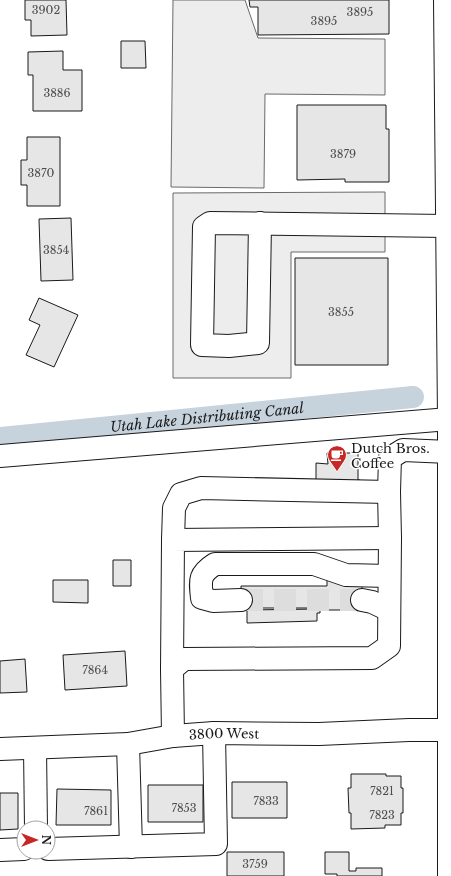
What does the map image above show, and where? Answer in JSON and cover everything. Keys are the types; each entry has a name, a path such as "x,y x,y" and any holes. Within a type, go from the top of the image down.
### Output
{"main road":[{"path":"445,0 449,226 449,876"},
{"path":"260,223 258,342 229,346 202,345 204,227 210,223 260,223 449,226"},
{"path":"0,456 448,419"},
{"path":"172,669 184,659 372,658 389,646 390,458 403,450 448,452"},
{"path":"173,736 172,669 174,508 181,494 201,488 389,492"},
{"path":"173,540 390,538"},
{"path":"241,600 213,601 202,598 200,583 205,570 215,564 314,564 346,575 389,576"},
{"path":"362,600 372,602 389,610"},
{"name":"3800 West","path":"0,749 128,744 173,736 214,733 319,734 450,729"},
{"path":"56,849 216,844 214,733"},
{"path":"128,744 131,846"},
{"path":"35,748 36,820"},
{"path":"0,850 16,849"}],"shaded area":[{"path":"173,0 245,0 258,38 385,39 385,95 265,94 264,188 171,187"},
{"path":"385,192 385,252 291,252 291,378 173,378 173,193"}],"building":[{"path":"25,0 66,0 67,35 31,36 31,20 25,20"},
{"path":"249,0 389,0 389,34 258,35 258,7 250,7"},
{"path":"121,41 145,41 146,68 121,68"},
{"path":"63,51 63,70 82,70 82,111 33,111 33,75 28,75 28,52"},
{"path":"297,105 386,105 386,129 389,129 389,182 345,182 345,179 297,180"},
{"path":"27,137 60,137 60,206 27,206 27,185 21,185 21,160 27,160"},
{"path":"71,218 73,280 41,281 39,219"},
{"path":"295,258 388,258 388,365 295,365"},
{"path":"39,298 78,315 54,367 26,355 40,325 29,320"},
{"name":"Dutch Bros. Coffee","path":"327,453 358,453 358,480 360,480 360,488 316,483 316,463 328,464"},
{"path":"113,560 131,560 131,586 113,586"},
{"path":"53,580 88,580 88,603 53,602"},
{"path":"327,580 362,580 362,610 326,610 326,608 241,608 241,586 327,586"},
{"path":"320,609 320,613 317,613 317,621 247,623 247,610"},
{"path":"125,651 127,686 65,690 63,655"},
{"path":"25,659 27,692 0,693 0,661"},
{"path":"351,774 386,774 386,776 401,776 401,788 403,788 403,813 401,813 401,825 385,825 385,828 351,829 348,788 351,788"},
{"path":"232,782 287,782 287,818 232,818"},
{"path":"148,785 203,785 203,822 148,822"},
{"path":"57,789 111,790 111,825 56,825"},
{"path":"0,793 18,793 18,820 16,820 16,829 0,830"},
{"path":"227,852 284,852 284,876 227,876"},
{"path":"325,852 349,852 349,871 356,871 356,868 382,868 382,876 337,876 337,874 325,874"}],"waterway":[{"name":"Utah Lake Distributing Canal","path":"0,438 413,397"}],"tunnel":[{"path":"241,600 362,600"}],"place":[{"name":"Dutch Bros. Coffee","path":"337,472"}]}
